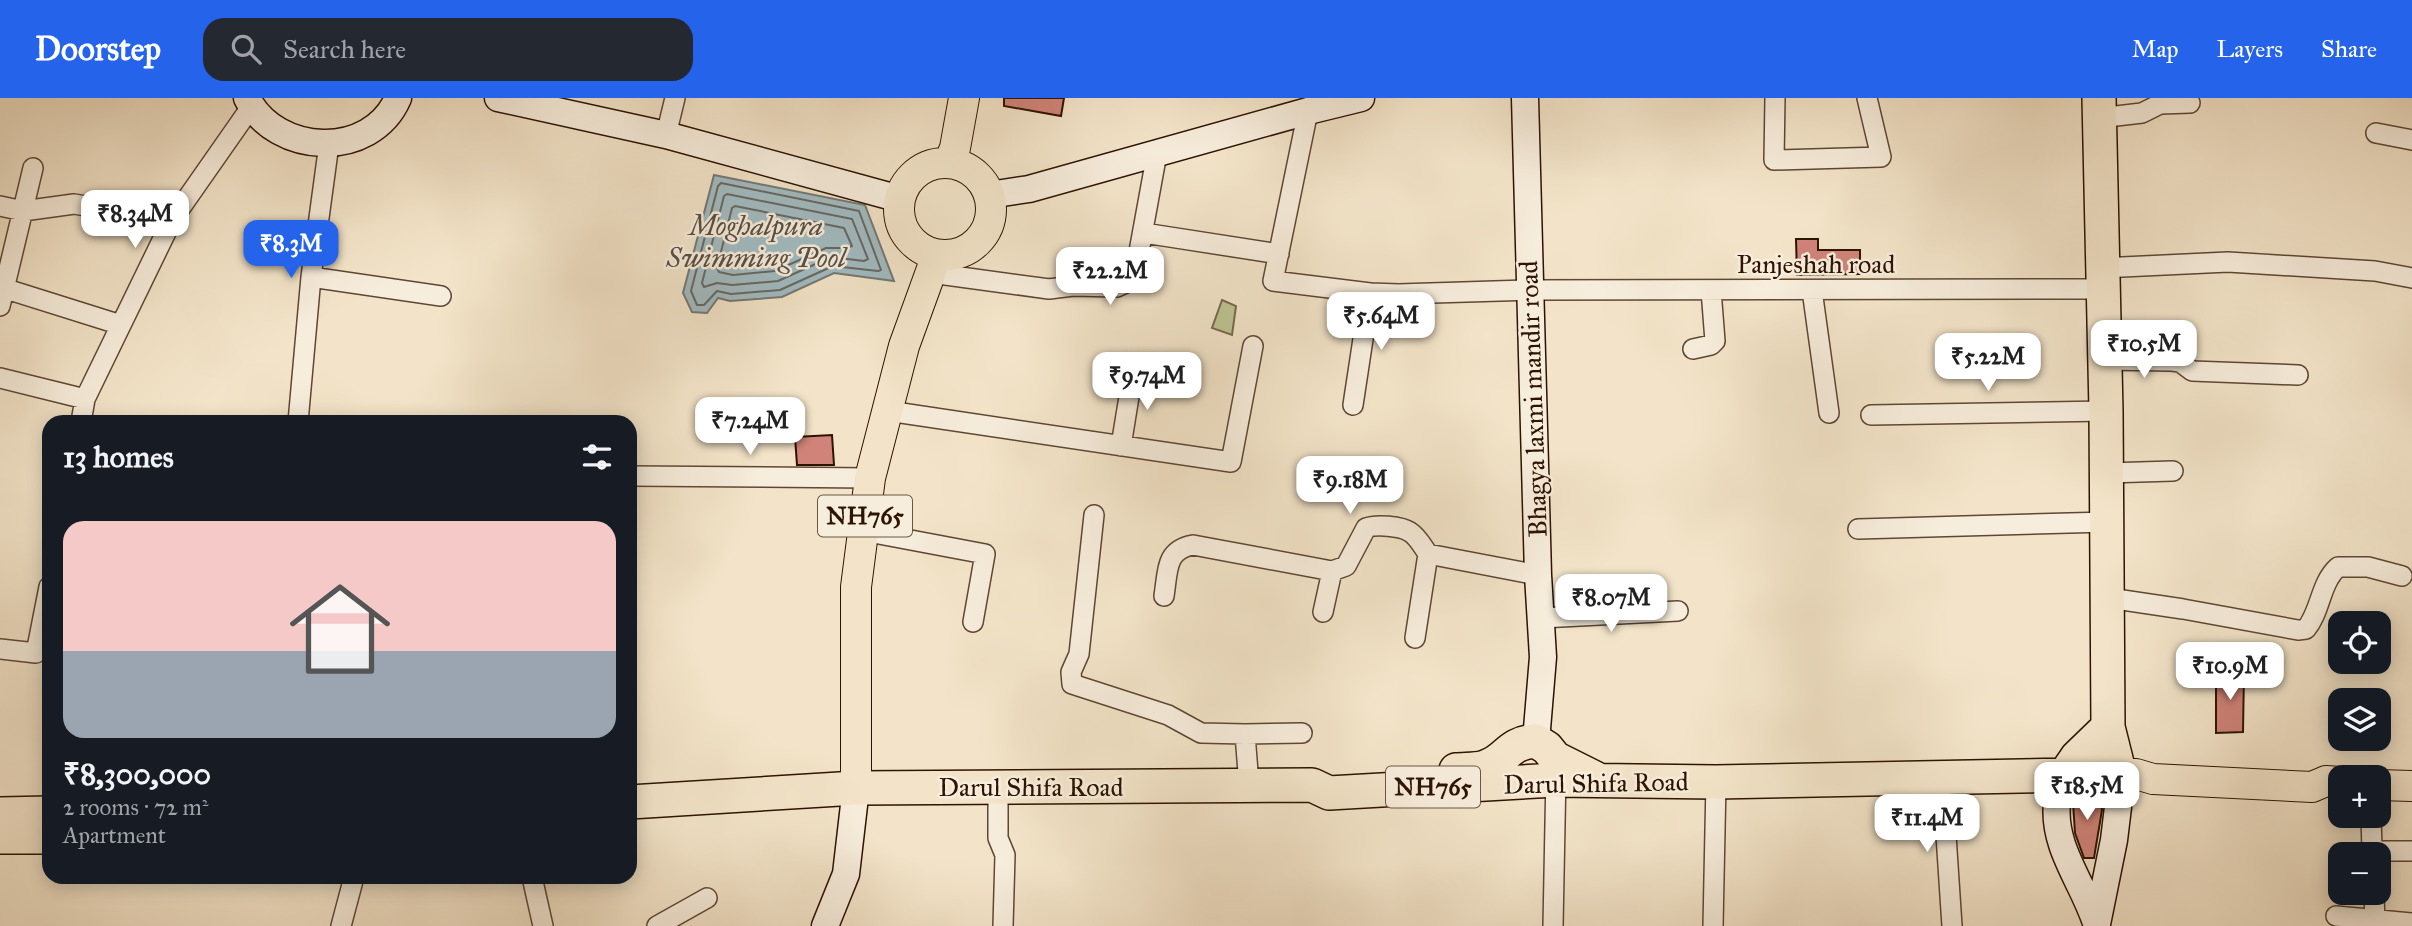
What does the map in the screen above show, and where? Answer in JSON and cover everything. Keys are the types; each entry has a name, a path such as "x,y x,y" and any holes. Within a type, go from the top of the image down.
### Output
{"highway":[{"path":"2099,108 2109,598 2108,727 2116,763 2126,774"},
{"path":"2064,776 2077,757 2108,727"},
{"name":"NH765","path":"1312,785 1330,777 1484,768 1499,760 1518,743 1549,760"},
{"name":"Darul Shifa Road","path":"637,802 856,788 1312,785 1329,793 1549,760 1601,781 1716,782 2126,774"},
{"path":"0,814 42,813"},
{"path":"0,837 42,836"}],"main road":[{"path":"949,163 955,148 964,98"},
{"path":"949,163 966,168 981,179 989,195 992,213 987,231 976,245 934,264 925,251 910,240 901,224 900,199 904,188 915,174 931,165 949,163"},
{"name":"NH765","path":"856,788 856,587 870,478 904,346 934,264"},
{"path":"2126,774 2153,766 2314,771 2326,783"},
{"path":"2391,785 2412,786"}],"street":[{"path":"82,415 85,399 172,220 249,102 272,128 299,141 329,144 355,138 378,124 398,98"},
{"path":"498,98 666,135 900,199"},
{"path":"666,135 676,98"},
{"path":"989,195 1029,189 1361,98"},
{"name":"Bhagya laxmi mandir road","path":"1525,98 1538,575 1549,760"},
{"path":"1775,98 1774,160 1881,157 1867,98"},
{"path":"2099,108 2142,113 2160,104 2190,103"},
{"path":"1144,233 1279,254 1308,111"},
{"path":"2376,133 2412,140"},
{"path":"299,415 311,277 329,144"},
{"path":"934,264 1049,289 1073,286 1117,288 1134,279 1157,153"},
{"path":"33,168 1,294 121,325"},
{"path":"0,206 23,211 74,204 172,220"},
{"name":"Panjeshah road","path":"1279,254 1273,281 1370,293 1812,290 2102,278 2228,262 2375,271 2412,278"},
{"path":"311,277 441,296"},
{"path":"1693,349 1711,345 1715,341 1711,290"},
{"path":"1812,290 1829,413"},
{"path":"1353,405 1370,293"},
{"path":"887,411 1231,462 1253,346"},
{"path":"2105,360 2172,360 2180,362 2192,371 2298,375"},
{"path":"1121,446 1133,372"},
{"path":"0,378 85,399"},
{"path":"1871,415 2106,411"},
{"path":"2107,472 2173,471"},
{"path":"637,476 870,478"},
{"path":"1094,515 1079,654 1071,672 1072,684 1168,715 1201,733 1302,733"},
{"path":"1858,529 2107,522"},
{"path":"1164,596 1171,556 1180,547 1194,545 1332,571 1346,566 1356,551 1363,532 1372,526 1407,530 1428,554 1538,575"},
{"path":"863,531 985,554 973,622"},
{"path":"1415,638 1428,554"},
{"path":"2109,598 2298,630 2306,629 2311,622 2318,598 2338,566 2368,567 2402,576"},
{"path":"1323,612 1332,571"},
{"path":"1541,618 1678,611"},
{"path":"0,649 42,652"},
{"path":"1245,734 1248,785"},
{"path":"1549,760 1553,926"},
{"path":"2097,925 2126,774"},
{"path":"2064,776 2057,801 2057,825 2062,846 2097,925"},
{"path":"1936,778 1946,835 1952,926"},
{"path":"1713,926 1716,782"},
{"path":"998,787 998,838 1005,855 1003,926"},
{"path":"825,926 846,874 856,788"},
{"path":"2391,852 2412,851"},
{"path":"341,926 352,884"},
{"path":"534,884 543,926"},
{"path":"657,926 707,898"},
{"path":"2374,905 2375,923"},
{"path":"2336,916 2375,923 2412,923"}],"green space":[{"path":"1222,300 1236,306 1232,335 1212,328"}],"water":[{"name":"Moghalpura Swimming Pool","path":"714,175 865,205 894,281 834,273 782,297 730,301 718,298 707,313 692,312 683,293"}],"building":[{"path":"1004,98 1064,98 1061,116 1004,106"},
{"path":"1796,239 1818,239 1818,250 1860,250 1860,274 1797,275"},
{"path":"832,435 834,465 797,465 795,437"},
{"path":"2216,672 2244,672 2243,732 2216,733"},
{"path":"2075,794 2100,794 2102,810 2094,858 2084,858 2075,833"}]}
